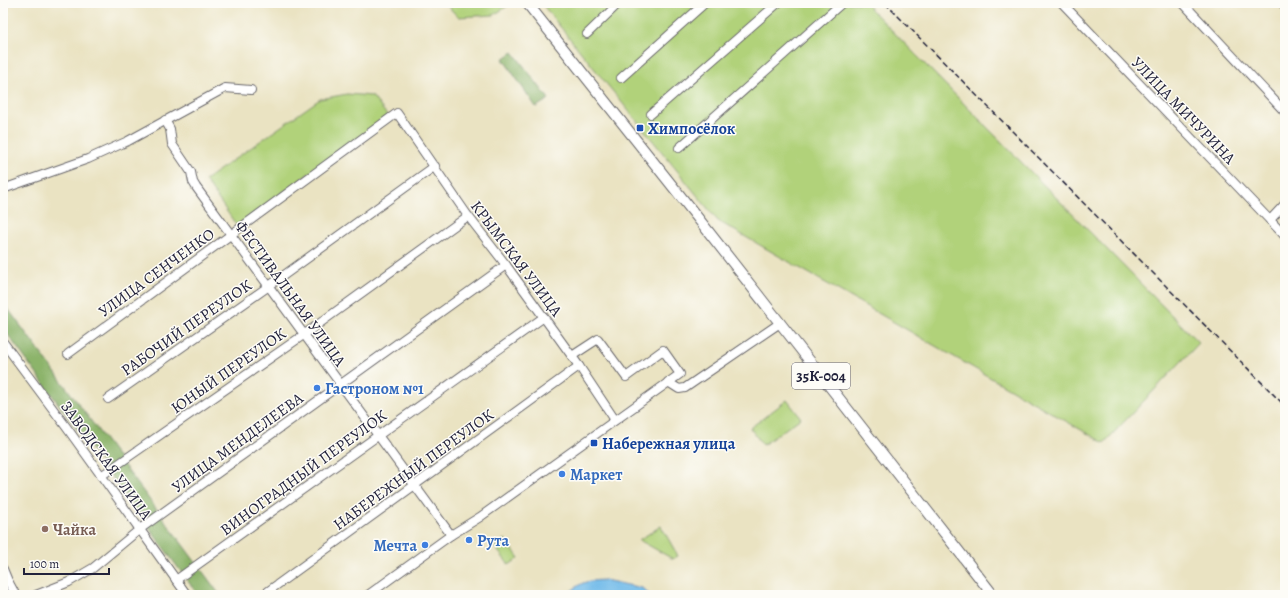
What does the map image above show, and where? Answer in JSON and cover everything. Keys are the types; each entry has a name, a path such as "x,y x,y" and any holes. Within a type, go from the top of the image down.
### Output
{"main road":[{"name":"35К-004","path":"526,3 697,217 993,595"}],"street":[{"path":"587,34 619,3"},
{"path":"621,78 705,3"},
{"path":"650,114 778,3"},
{"path":"679,148 842,3"},
{"name":"УЛИЦА МИЧУРИНА","path":"1062,3 1285,236"},
{"path":"1183,3 1285,112"},
{"path":"1282,3 1285,6"},
{"path":"3,189 88,159 124,143 225,88 251,90"},
{"name":"КРЫМСКАЯ УЛИЦА","path":"397,113 435,166 468,216 580,366 615,420"},
{"name":"УЛИЦА СЕНЧЕНКО","path":"68,354 397,113"},
{"name":"ФЕСТИВАЛЬНАЯ УЛИЦА","path":"166,120 170,129 172,144 191,172 193,182 196,187 451,535"},
{"name":"РАБОЧИЙ ПЕРЕУЛОК","path":"108,399 269,286 435,166"},
{"path":"1270,220 1285,204"},
{"name":"ЮНЫЙ ПЕРЕУЛОК","path":"101,476 304,334 468,216"},
{"name":"УЛИЦА МЕНДЕЛЕЕВА","path":"36,595 69,582 93,568 140,529 506,265"},
{"name":"ВИНОГРАДНЫЙ ПЕРЕУЛОК","path":"176,580 544,317"},
{"path":"668,382 679,388 685,388 780,323"},
{"path":"368,595 680,374 663,350 626,377 598,339 572,356"},
{"name":"ЗАВОДСКАЯ УЛИЦА","path":"3,342 187,595"},
{"name":"НАБЕРЕЖНЫЙ ПЕРЕУЛОК","path":"263,595 580,366"},
{"path":"3,569 15,595"}],"green space":[{"path":"445,3 512,3 494,15 458,17"},
{"path":"541,3 865,3 1199,343 1104,443 718,221"},
{"path":"513,52 549,99 536,107 503,59"},
{"path":"347,94 372,96 388,116 237,226 205,180 320,99"},
{"path":"3,302 220,595 198,595 3,328"},
{"path":"787,400 801,418 763,445 750,428"},
{"path":"661,526 678,556 673,559 639,540"},
{"path":"505,539 519,558 509,565 495,547"}],"water":[{"path":"605,580 642,588 650,595 567,595 580,584"}],"railway":[{"path":"885,3 1285,406"}],"place":[{"name":"Химпосёлок","path":"640,128"},
{"name":"Гастроном №1","path":"317,388"},
{"name":"Набережная улица","path":"594,443"},
{"name":"Маркет","path":"562,474"},
{"name":"Чайка","path":"45,529"},
{"name":"Рута","path":"469,540"},
{"name":"Мечта","path":"425,545"}]}
